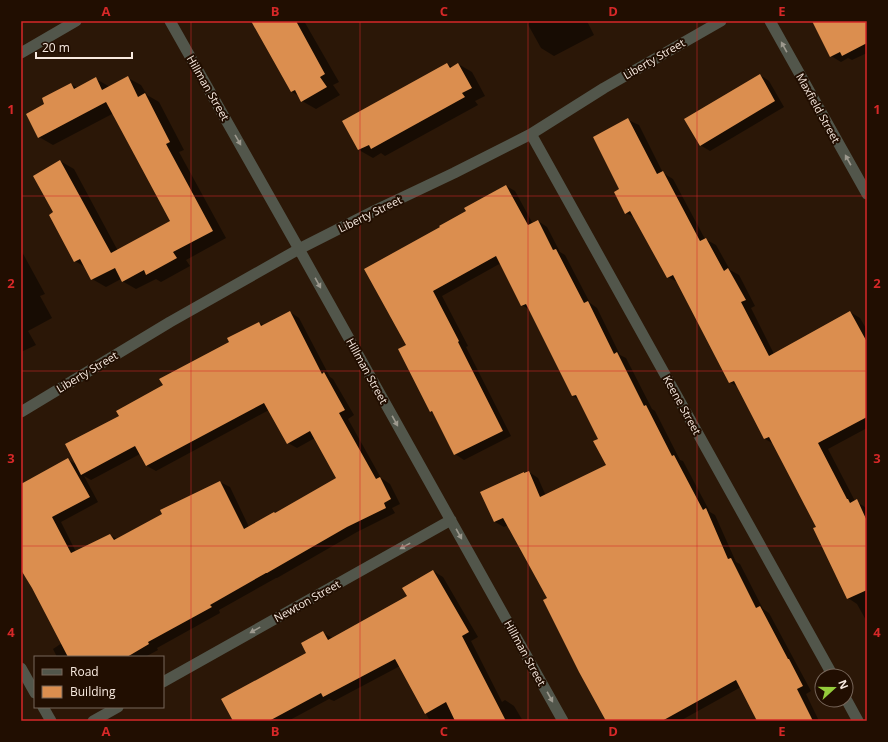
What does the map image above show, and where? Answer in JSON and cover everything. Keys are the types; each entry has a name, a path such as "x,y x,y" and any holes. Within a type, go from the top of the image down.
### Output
{"street":[{"path":"21,53 76,21"},
{"name":"Hillman Street","path":"170,21 563,721"},
{"name":"Liberty Street","path":"21,412 170,322 299,249 530,134 604,88 721,21"},
{"name":"Maxfield Street","path":"770,21 867,194"},
{"name":"Keene Street","path":"530,134 829,668"},
{"name":"Newton Street","path":"164,681 451,520"},
{"path":"21,668 34,691"},
{"path":"44,708 51,721"},
{"path":"93,721 116,708"},
{"path":"851,708 858,721"}],"building":[{"path":"251,21 296,21 325,74 320,77 327,87 301,102 295,90 291,92"},
{"path":"812,21 867,21 867,43 842,56 840,52 830,57"},
{"path":"447,63 450,68 458,63 472,88 462,93 465,97 371,149 369,145 358,150 342,121"},
{"path":"760,74 775,101 700,146 684,119"},
{"path":"128,76 138,97 145,93 170,142 166,144 213,231 173,252 177,258 146,275 144,270 122,282 115,268 91,280 80,259 74,262 49,215 53,212 33,176 60,160 111,253 170,221 106,102 38,138 26,114 44,104 42,98 71,83 74,89 96,77 102,90"},
{"path":"628,118 657,174 663,171 700,241 706,238 724,271 728,268 746,300 741,302 769,356 850,311 867,342 867,417 818,443 847,499 850,503 857,499 867,521 867,590 847,599 813,528 816,527 769,437 764,439 734,381 729,383 673,275 667,278 630,211 625,214 614,192 619,189 593,137"},
{"path":"506,185 528,225 538,220 553,250 556,249 584,303 588,301 614,354 617,352 644,406 646,405 672,456 674,455 703,510 706,508 728,559 731,558 756,608 760,606 789,659 803,686 797,689 813,721 757,721 736,680 662,721 606,721 579,672 543,600 547,598 503,518 494,522 480,492 529,471 540,497 606,465 593,441 598,439 576,395 572,396 526,304 521,306 496,256 433,291 503,431 454,455 398,349 406,345 364,269 440,227 439,226 466,211 464,208"},
{"path":"290,311 322,374 324,372 345,410 339,413 376,479 380,477 391,499 384,503 386,508 347,527 210,605 212,607 148,642 149,644 129,656 67,656 21,570 21,484 68,458 90,497 52,517 71,553 110,534 114,540 162,514 160,510 220,481 244,529 336,478 310,431 287,444 264,403 146,466 135,446 81,475 65,444 119,416 116,411 163,385 159,379 229,342 227,338 259,322 261,326"},
{"path":"433,570 469,632 462,636 506,721 455,721 446,702 425,714 395,659 323,697 321,693 269,721 233,721 221,699 306,653 301,643 323,631 328,640 407,596 402,588"}]}
